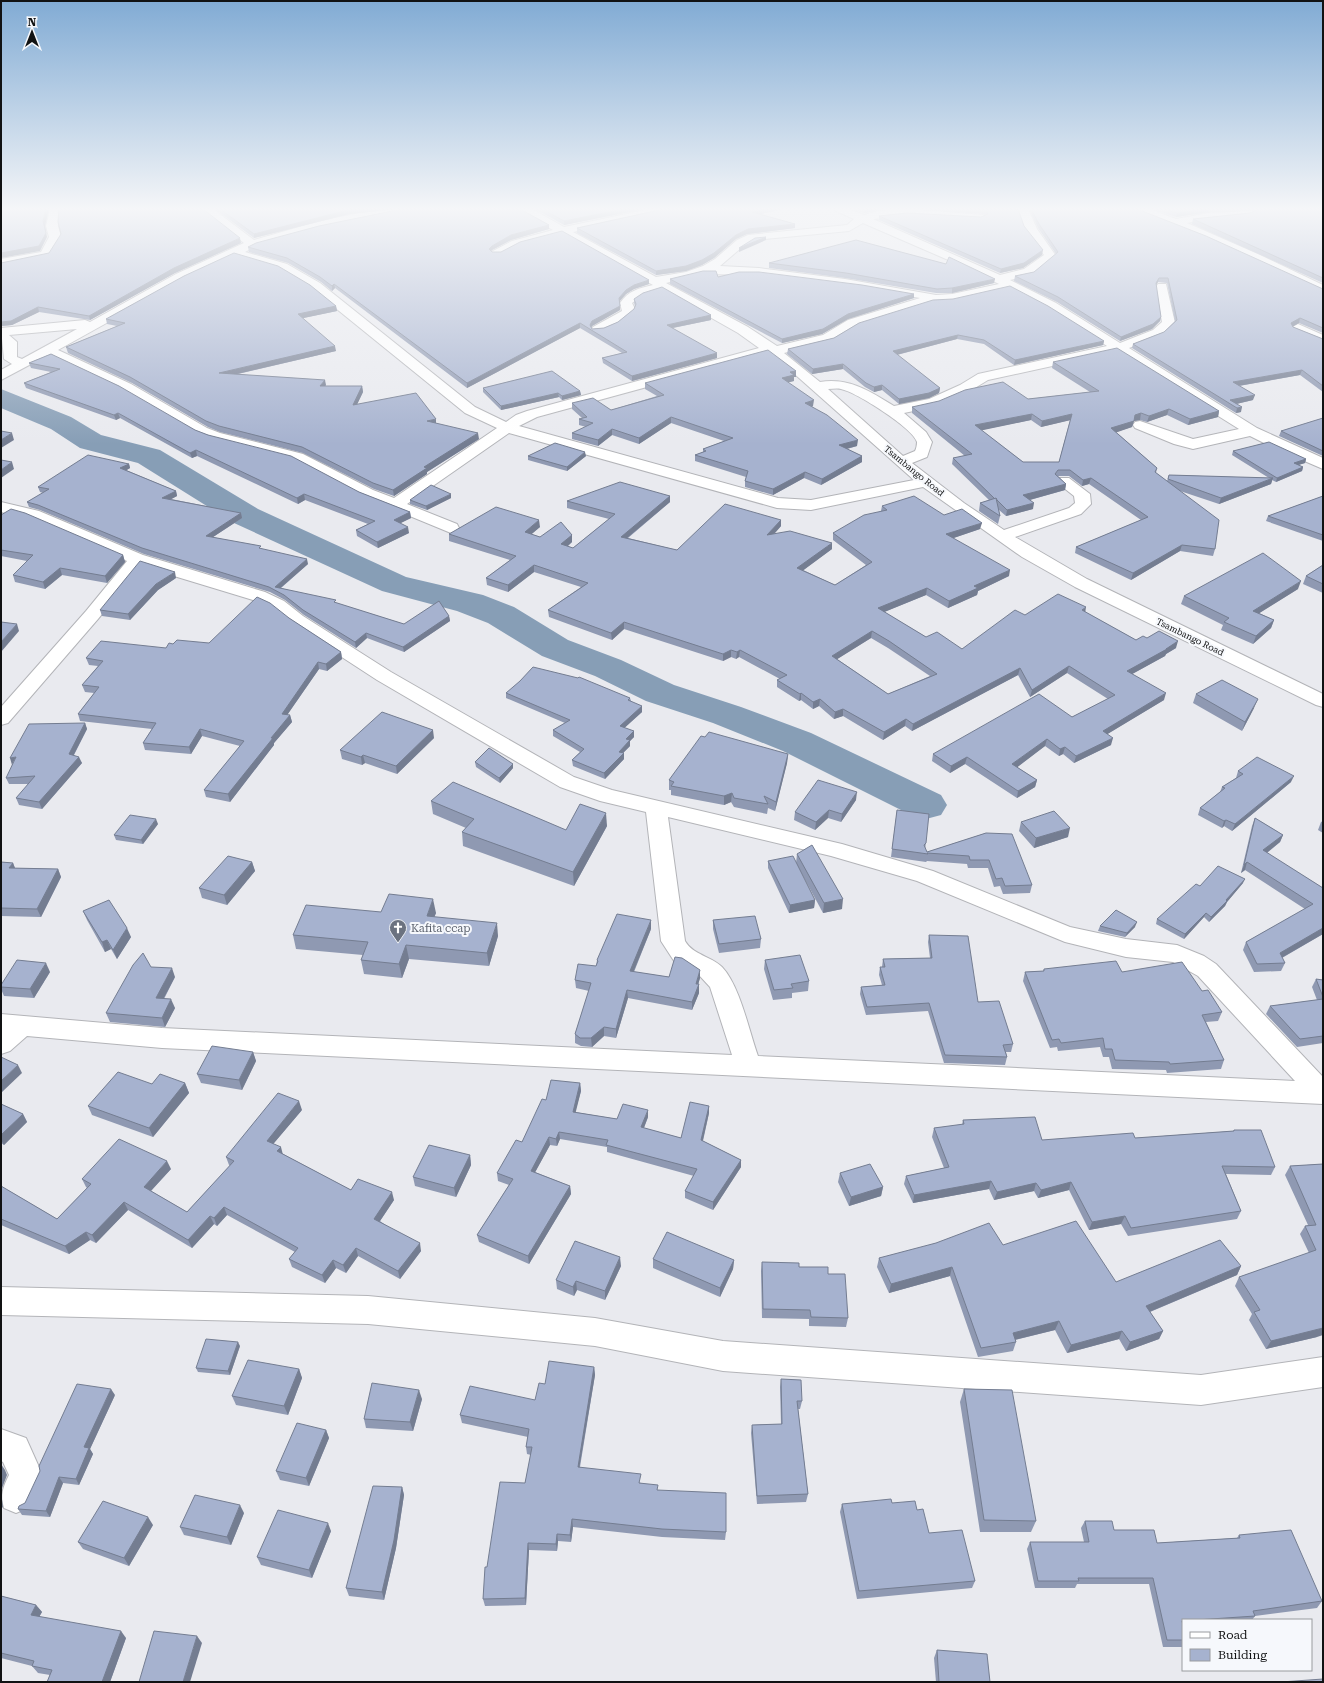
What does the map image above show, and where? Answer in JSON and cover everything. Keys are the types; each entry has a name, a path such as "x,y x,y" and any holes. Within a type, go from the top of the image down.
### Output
{"street":[{"path":"1,376 161,288"},
{"path":"318,288 470,410 508,428 777,503 811,505 926,482"},
{"path":"598,330 628,312 629,309 626,303 629,298 634,294 650,288"},
{"name":"Tsambango Road","path":"669,288 744,330 795,366 901,462 958,506 1002,536 1081,583 1323,701"},
{"path":"886,288 936,298 952,298 1000,288"},
{"path":"1017,288 1052,306 1252,431 1277,444 1323,464"},
{"path":"892,411 933,403 965,388 977,379 991,374 1119,348 1159,333 1166,329 1169,323 1162,288"},
{"path":"396,505 521,418 736,357 828,338 852,323 936,298"},
{"path":"1,332 96,323"},
{"path":"1298,328 1323,340"},
{"path":"1,335 10,342 8,352 11,359 22,364"},
{"path":"47,350 76,361 215,436 298,457 367,493 451,528"},
{"path":"818,387 831,385 848,386 892,411 919,433 924,444 922,454 901,462"},
{"path":"1140,425 1179,441 1193,444 1252,431"},
{"path":"1002,536 1075,511 1084,504 1082,494 1063,481"},
{"path":"1,507 33,514 137,559 259,596 278,605 297,620 384,676 567,782 607,796 834,849 925,876 1065,934 1126,948 1177,954 1195,962 1207,970 1323,1093"},
{"path":"1,720 92,615 137,559"},
{"path":"656,808 673,941 677,951 684,957 708,969 716,976 722,985 748,1066"},
{"path":"1,1044 10,1025 162,1038 1323,1093"},
{"path":"2,1302 368,1310 595,1332 723,1356 1201,1390 1323,1372"},
{"path":"1,1445 14,1449 26,1476 16,1496"}],"building":[{"path":"1,288 139,288 89,316 38,307 11,321 1,322"},
{"path":"163,288 313,288 336,306 298,314 335,346 219,373 325,380 320,386 362,386 353,405 416,393 436,419 427,421 478,433 424,467 427,468 393,490 373,483 302,447 219,426 206,421 130,377 66,347 125,323 106,319"},
{"path":"339,288 630,288 619,298 620,306 592,321 590,325 592,329 604,328 618,322 634,309 636,304 634,299 643,293 663,288 711,315 667,325 717,353 632,376 602,358 627,352 580,323 467,383"},
{"path":"686,288 877,288 914,294 848,314 823,329 782,339"},
{"path":"929,288 954,288 952,288 937,289"},
{"path":"1003,288 1013,288 1048,306 1104,341 1015,360 984,340 958,335 893,351 940,388 929,393 899,399 882,385 874,387 866,383 843,364 813,369 788,349 834,338 859,323 933,300 953,299"},
{"path":"1039,288 1157,288 1161,317 1153,324 1121,337 1058,297"},
{"path":"1170,288 1320,288 1323,289 1323,328 1300,318 1291,323 1293,327 1323,339 1323,386 1302,370 1233,382 1255,395 1230,400 1242,407 1237,408 1133,344 1164,332 1177,320"},
{"path":"1117,348 1219,411 1190,419 1169,409 1149,416 1141,413 1135,415 1134,421 1111,428 1157,468 1155,472 1219,520 1215,549 1182,545 1133,573 1076,547 1148,517 1091,478 1083,480 1070,470 1058,470 1055,474 1066,484 1023,495 1034,503 1007,510 953,458 972,454 912,407 939,401 965,390 1003,382 1028,399 1099,391 1053,362","holes":["1032,414 1042,421 1072,414 1059,462 1023,462 975,425"]},
{"path":"768,350 796,371 790,372 794,375 782,378 814,400 805,403 827,415 858,440 839,445 862,456 822,479 805,472 773,489 745,481 748,471 695,455 706,451 703,449 733,438 671,417 639,438 612,429 598,440 572,433 593,423 579,419 587,417 572,403 593,398 611,410 664,395 645,383"},
{"path":"51,354 119,386 195,430 208,435 291,456 359,492 410,512 394,520 408,527 377,542 356,530 375,521 304,494 297,498 196,450 190,453 118,413 114,415 24,383 60,369 29,363"},
{"path":"552,371 580,391 562,396 558,393 501,406 483,388"},
{"path":"1323,418 1323,451 1281,431"},
{"path":"1,431 12,433 1,440"},
{"path":"1269,442 1306,459 1294,463 1303,467 1277,478 1233,451"},
{"path":"555,443 585,452 567,467 528,456"},
{"path":"88,455 129,464 120,468 176,491 162,498 241,513 206,536 261,546 259,548 307,559 275,587 336,600 334,602 404,624 439,601 449,616 403,647 366,633 355,642 303,610 284,595 269,587 142,548 38,505 27,502 49,489 38,487"},
{"path":"1,460 12,462 1,470"},
{"path":"1169,475 1273,478 1221,498 1168,479"},
{"path":"620,482 670,496 621,537 677,550 725,504 781,520 767,535 790,531 832,543 797,568 835,585 872,562 833,533 864,515 887,510 882,506 914,496 944,515 962,509 982,523 946,534 1010,570 974,586 978,588 949,601 927,588 878,608 926,637 937,632 962,649 1015,610 1025,615 1058,594 1086,607 1082,610 1136,640 1143,636 1147,638 1159,631 1178,641 1167,649 1127,671 1166,693 1103,731 1113,738 1076,756 1065,747 1060,749 1047,739 1012,764 1037,780 1018,791 967,757 951,766 933,754 1039,694 1072,717 1115,695 1069,666 1032,690 1020,668 913,724 906,719 884,732 843,709 835,712 820,699 813,702 801,693 800,694 777,680 787,675 740,650 737,652 731,650 723,654 624,622 611,633 548,610 588,583 534,565 508,585 486,578 516,556 449,534 496,507 539,520 525,532 540,537 561,522 572,535 561,544 573,548 615,514 567,501","holes":["872,631 937,674 888,694 832,656"]},
{"path":"431,485 451,494 426,506 410,500"},
{"path":"1323,496 1323,535 1268,516"},
{"path":"996,498 1000,516 980,503"},
{"path":"11,509 25,513 123,555 105,576 60,568 43,582 13,575 33,555 1,550 1,515"},
{"path":"1263,553 1301,581 1253,611 1274,620 1256,636 1224,622 1229,618 1184,596"},
{"path":"140,561 175,572 156,584 128,614 100,610"},
{"path":"1323,565 1323,584 1306,576"},
{"path":"257,597 270,603 289,618 341,652 326,664 318,662 282,714 290,715 228,794 204,790 244,741 200,729 189,747 143,743 156,723 78,714 99,687 82,685 103,661 86,658 101,641 166,648 169,643 173,644 177,640 209,643"},
{"path":"1,622 17,624 1,642"},
{"path":"533,667 579,677 630,698 628,700 642,706 620,726 634,731 626,739 630,740 619,752 624,753 604,773 572,760 584,749 553,730 570,720 506,693"},
{"path":"1222,680 1258,699 1245,722 1196,694"},
{"path":"382,712 433,730 396,766 363,755 361,757 340,750"},
{"path":"85,723 69,754 79,757 39,802 16,798 35,776 6,778 16,757 10,758 29,724"},
{"path":"709,732 788,754 776,802 764,796 768,804 734,798 732,793 724,796 671,786 674,782 669,780 701,736 705,737"},
{"path":"489,748 513,764 499,778 475,762"},
{"path":"1257,757 1294,776 1235,824 1226,820 1224,821 1200,808 1225,788 1222,787 1243,774 1238,771"},
{"path":"818,780 857,792 842,814 829,810 816,822 795,812"},
{"path":"453,782 566,830 580,804 606,813 573,872 462,832 474,819 431,801"},
{"path":"897,810 929,814 926,843 924,845 927,852 986,833 1012,834 1032,885 1005,886 1002,878 996,879 989,860 970,860 969,856 927,853 928,854 892,849"},
{"path":"1054,811 1070,828 1036,838 1021,822"},
{"path":"130,815 156,819 141,840 114,835"},
{"path":"1255,818 1283,835 1263,850 1323,888 1323,928 1280,953 1285,963 1257,964 1246,942 1313,904 1247,862 1244,865"},
{"path":"812,845 843,899 824,903 797,854"},
{"path":"228,856 252,862 224,895 199,888"},
{"path":"793,856 815,900 790,905 768,861"},
{"path":"1,862 13,863 9,868 58,869 37,909 1,908"},
{"path":"1218,866 1245,879 1226,900 1227,901 1211,917 1206,913 1185,934 1157,919 1196,884 1200,886"},
{"name":"Kafita ccap","path":"389,894 433,899 427,916 497,923 487,953 406,945 399,964 361,960 368,942 293,935 306,905 381,912"},
{"path":"109,900 127,928 113,950 107,940 102,942 83,911"},
{"path":"1116,910 1137,922 1127,933 1100,926"},
{"path":"617,914 651,920 630,971 669,977 675,957 682,958 700,970 696,984 699,984 692,1002 627,990 616,1029 604,1027 591,1038 580,1038 575,1034 591,983 575,980 578,964 596,966 597,960"},
{"path":"755,916 761,939 719,944 713,920"},
{"path":"929,935 968,936 978,1002 999,1001 1013,1044 1003,1045 1007,1057 945,1055 929,1003 867,1007 861,987 885,985 880,967 885,967 883,959 932,958"},
{"path":"143,953 151,967 172,968 156,998 171,999 162,1018 106,1013 133,965"},
{"path":"800,955 809,981 791,984 793,988 774,990 765,960"},
{"path":"17,960 46,963 30,989 1,987"},
{"path":"1116,961 1122,972 1182,962 1202,991 1208,990 1222,1012 1202,1015 1224,1060 1170,1064 1169,1062 1115,1060 1112,1049 1105,1049 1103,1038 1061,1043 1059,1039 1052,1040 1025,972 1044,971 1044,969"},
{"path":"1316,979 1323,980 1323,997"},
{"path":"1323,999 1323,1036 1300,1039 1270,1006"},
{"path":"212,1046 253,1052 239,1080 197,1074"},
{"path":"1,1057 18,1065 1,1081"},
{"path":"118,1072 152,1084 160,1074 185,1083 149,1128 88,1106"},
{"path":"551,1080 580,1083 573,1112 617,1119 623,1104 648,1110 641,1127 681,1138 690,1102 709,1106 701,1140 741,1160 713,1202 685,1191 697,1169 606,1145 608,1140 559,1132 556,1139 549,1137 531,1171 570,1186 528,1256 477,1235 513,1179 497,1173 516,1140 522,1142 542,1099 546,1100"},
{"path":"278,1093 299,1101 267,1141 281,1147 277,1151 351,1190 358,1179 392,1192 374,1219 420,1243 398,1271 356,1248 343,1265 333,1260 322,1275 289,1259 298,1248 224,1207 214,1218 210,1216 188,1240 124,1202 92,1235 86,1232 65,1246 1,1219 1,1186 57,1219 91,1184 82,1179 119,1139 167,1161 144,1187 187,1212 234,1161 226,1157"},
{"path":"1,1104 23,1114 1,1135"},
{"path":"1035,1117 1042,1140 1133,1133 1135,1138 1234,1130 1261,1130 1275,1167 1222,1166 1241,1211 1131,1228 1125,1216 1092,1222 1071,1182 1041,1190 1036,1183 997,1192 991,1181 914,1195 906,1176 949,1167 934,1128 964,1124 963,1120"},
{"path":"429,1145 470,1155 454,1188 413,1177"},
{"path":"870,1164 883,1187 851,1197 840,1173"},
{"path":"1323,1164 1323,1328 1271,1341 1254,1312 1260,1310 1239,1277 1316,1250 1305,1226 1316,1225 1290,1166"},
{"path":"1076,1221 1116,1282 1220,1240 1241,1266 1146,1306 1163,1331 1130,1342 1122,1331 1071,1345 1059,1321 1013,1333 1016,1342 981,1348 952,1267 891,1284 879,1258 936,1243 989,1223 1003,1245"},
{"path":"667,1232 734,1260 720,1288 653,1259"},
{"path":"575,1241 620,1257 605,1291 576,1281 573,1287 556,1280"},
{"path":"762,1262 799,1263 799,1267 828,1267 828,1274 845,1274 848,1318 811,1317 810,1310 763,1309"},
{"path":"206,1339 238,1342 228,1371 196,1368"},
{"path":"248,1360 299,1369 284,1406 232,1396"},
{"path":"549,1361 594,1367 578,1467 641,1474 639,1483 658,1485 657,1490 726,1493 726,1532 662,1529 572,1519 570,1535 557,1534 556,1544 528,1543 525,1598 483,1599 485,1567 487,1567 500,1482 525,1483 532,1447 526,1447 529,1429 460,1415 470,1386 535,1400 539,1383 545,1384"},
{"path":"781,1379 801,1380 802,1401 797,1401 808,1494 757,1496 752,1425 782,1424"},
{"path":"372,1383 419,1390 410,1422 364,1419"},
{"path":"77,1384 111,1389 84,1447 89,1448 76,1479 59,1477 46,1511 18,1509 19,1506 25,1503 40,1471 39,1466"},
{"path":"964,1389 1012,1390 1036,1521 984,1520"},
{"path":"297,1423 326,1430 306,1478 276,1471"},
{"path":"373,1486 402,1487 394,1540 382,1592 346,1588"},
{"path":"195,1495 240,1505 227,1537 180,1527"},
{"path":"891,1499 892,1503 915,1501 917,1510 923,1509 929,1533 962,1530 975,1581 859,1591 842,1504"},
{"path":"103,1501 148,1517 124,1558 78,1542"},
{"path":"278,1510 328,1523 309,1570 257,1557"},
{"path":"1085,1521 1112,1521 1114,1530 1154,1530 1157,1543 1240,1538 1239,1535 1291,1530 1322,1601 1253,1611 1255,1616 1182,1619 1182,1640 1167,1640 1153,1578 1078,1578 1079,1581 1038,1581 1030,1542 1089,1542"},
{"path":"1,1596 36,1605 31,1615 121,1631 102,1682 47,1682 52,1670 32,1666 34,1661 1,1653"},
{"path":"154,1631 197,1636 183,1682 139,1682"},
{"path":"937,1650 987,1654 990,1682 939,1682"},
{"path":"1323,1679 1323,1682 1281,1682"}],"waterway":[{"path":"1,398 61,423 91,442 149,456 246,516 394,584 470,603 501,615 555,648 608,668 660,693 727,715 797,742 926,805"}],"place":[{"name":"Kafita ccap","path":"398,943"}]}
